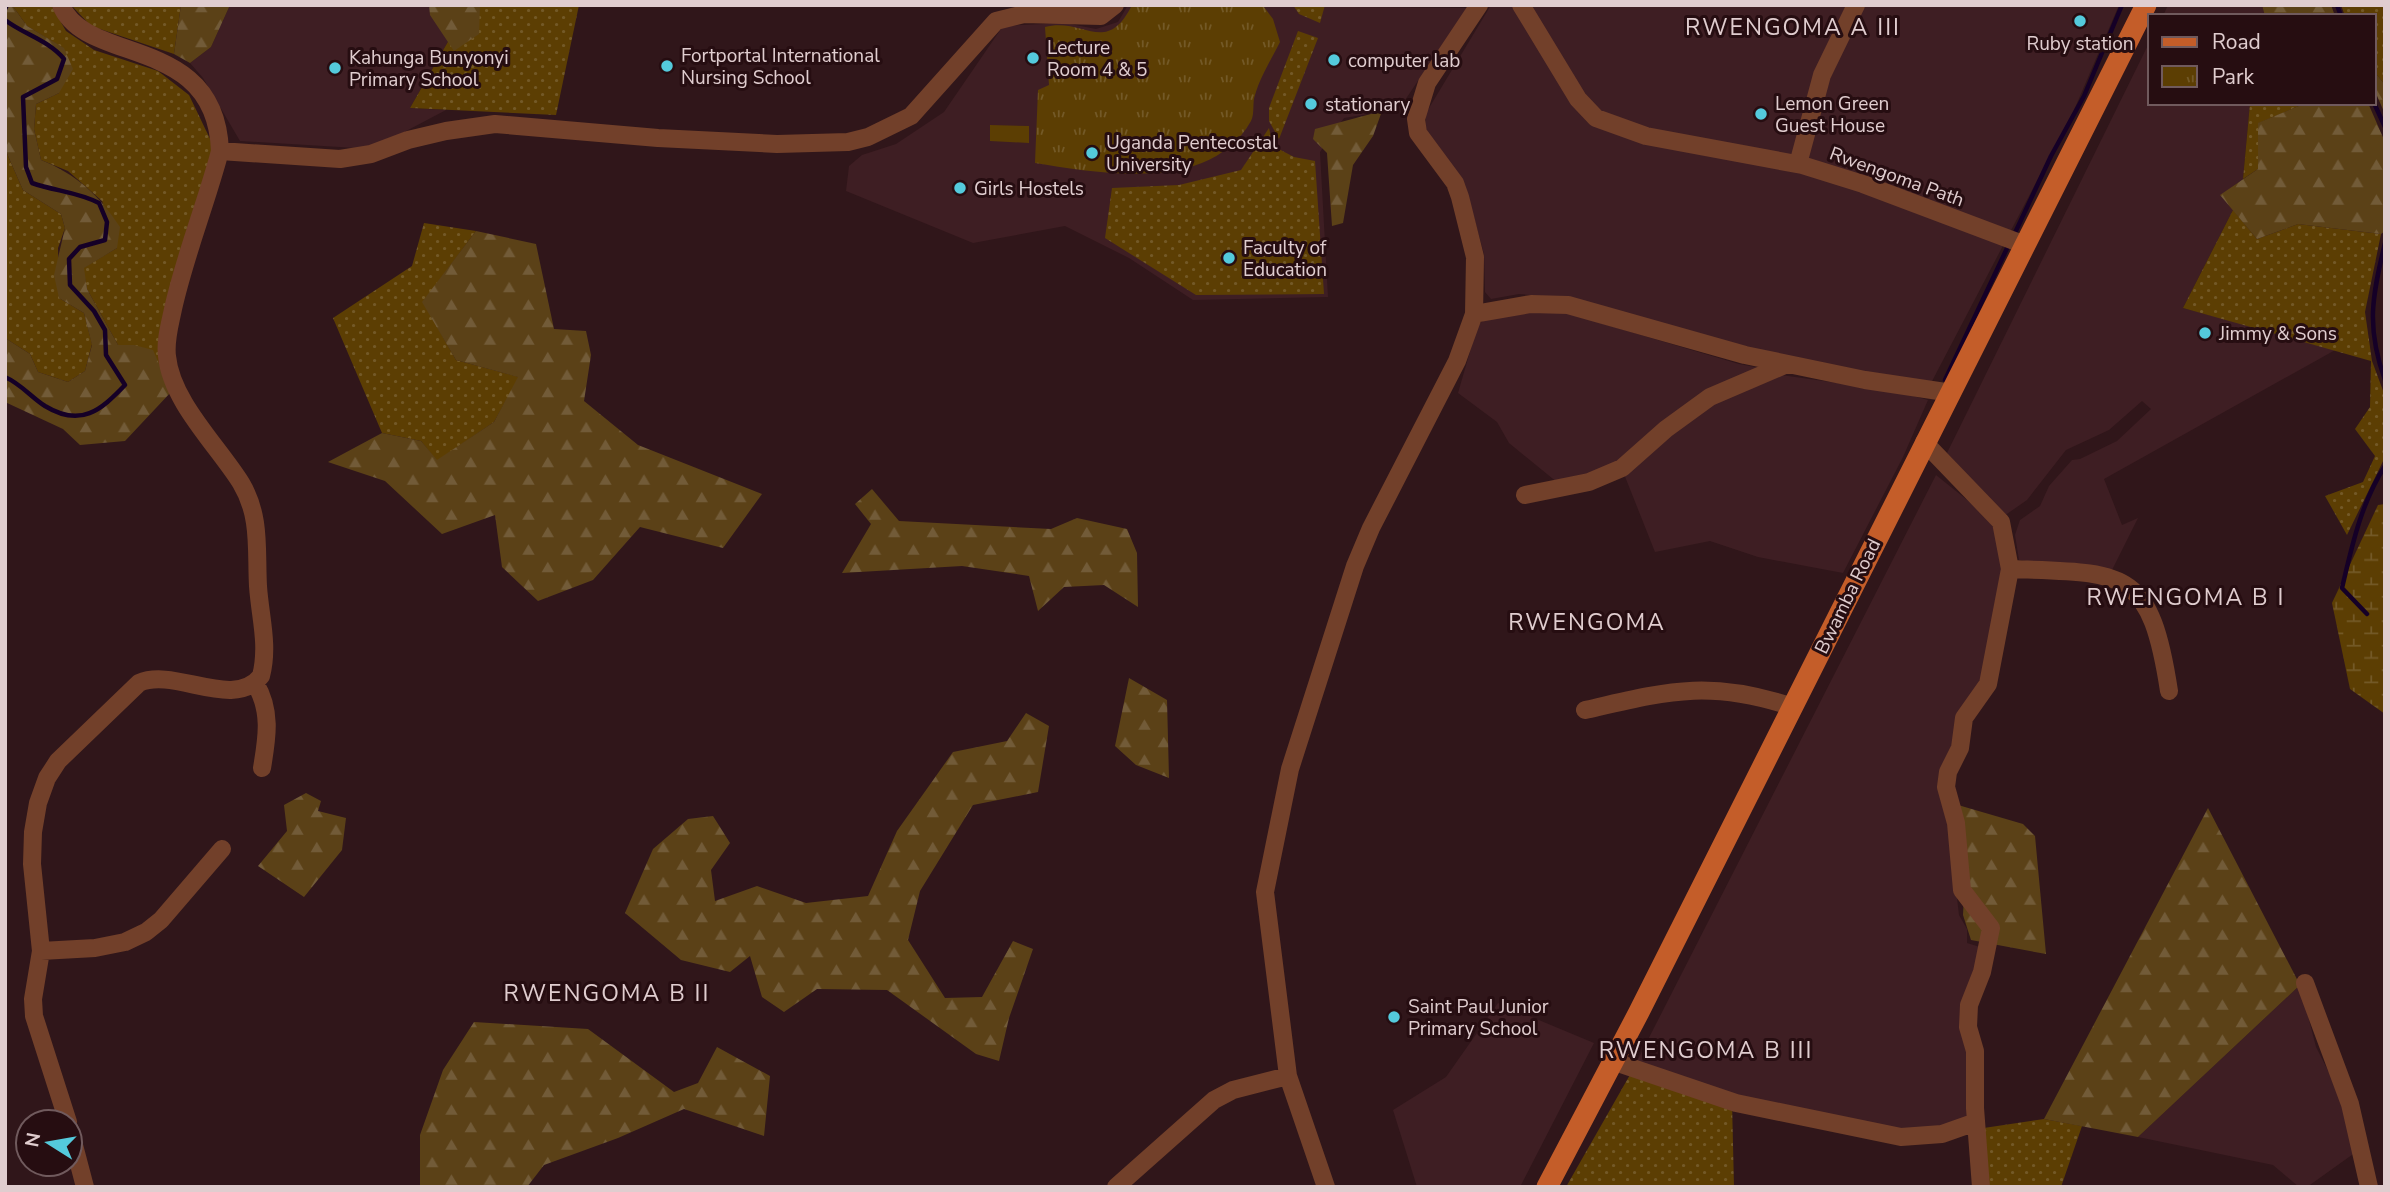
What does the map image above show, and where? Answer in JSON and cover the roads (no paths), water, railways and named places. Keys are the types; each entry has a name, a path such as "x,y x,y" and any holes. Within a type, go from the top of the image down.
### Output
{"main road":[{"name":"Bwamba Road","path":"1548,1187 1645,1001 2146,5"}],"street":[{"path":"61,5 72,24 88,33 163,61 184,76 201,93 214,115 220,151 176,296 166,342 167,356 169,370 182,397 242,485 256,520 258,586 266,638 261,676 255,683 245,688 228,688 148,679 130,689 51,770 38,803 33,832 32,864 41,951 33,999 34,1016 64,1108"},
{"path":"220,151 340,159 371,155 408,140 446,131 495,124 711,141 819,145 848,142 868,137 911,116 996,21 1024,14 1101,16 1115,5"},
{"path":"1326,1187 1288,1076 1265,892 1290,769 1355,566 1457,361 1474,314 1475,257 1461,197 1455,183 1418,133 1416,119 1427,83 1479,5"},
{"name":"Rwengoma Path","path":"1521,5 1578,99 1596,118 1646,136 1798,164 1863,184 2025,245"},
{"path":"1798,164 1822,75 1856,5"},
{"path":"1474,314 1531,303 1568,305 1727,351 1952,393"},
{"path":"1525,495 1589,482 1622,468 1665,429 1710,397 1787,364"},
{"path":"1924,442 2001,522 2010,569 1988,684 1964,718 1959,748 1948,772 1946,787 1956,823 1962,890 1990,928 1984,964 1969,1005 1968,1027 1975,1051 1976,1122 1981,1187"},
{"path":"2010,569 2077,570 2129,585 2145,601 2149,611 2165,663 2169,691"},
{"path":"255,683 266,700 268,719 262,768"},
{"path":"1585,710 1669,691 1695,688 1745,693 1793,708"},
{"path":"41,951 95,948 125,942 146,932 161,920 222,849"},
{"path":"2305,984 2350,1104 2369,1187"},
{"path":"1612,1061 1736,1103 1901,1137 1942,1134 1976,1122"},
{"path":"1116,1187 1214,1100 1233,1090 1288,1076"}],"waterway":[{"path":"5,9 7,5"},
{"path":"2014,235 2051,156 2084,96 2122,5"},
{"path":"2337,5 2340,14"},
{"path":"5,20 51,47 64,59 57,79 23,97 26,167 32,183 83,196 99,203 107,222 105,240 80,247 69,259 70,285 94,311 105,330 106,355 125,385 90,413 69,416 45,406 5,377"},
{"path":"2375,105 2385,127"},
{"path":"1945,380 2010,242"},
{"path":"2385,243 2373,312 2375,344 2385,380"},
{"path":"2367,614 2342,588 2363,510 2385,466"}],"place":[{"name":"Ruby station","path":"2080,21"},
{"name":"Lecture Room 4 & 5","path":"1033,58"},
{"name":"computer lab","path":"1334,60"},
{"name":"Fortportal International Nursing School","path":"667,66"},
{"name":"Kahunga Bunyonyi Primary School","path":"335,68"},
{"name":"stationary","path":"1311,104"},
{"name":"Lemon Green Guest House","path":"1761,114"},
{"name":"Uganda Pentecostal University","path":"1092,153"},
{"name":"Girls Hostels","path":"960,188"},
{"name":"Faculty of Education","path":"1229,258"},
{"name":"Jimmy & Sons","path":"2205,333"},
{"name":"Saint Paul Junior Primary School","path":"1394,1017"}],"district":[{"name":"RWENGOMA A III","path":"1793,27"},
{"name":"RWENGOMA B I","path":"2186,597"},
{"name":"RWENGOMA","path":"1587,622"},
{"name":"RWENGOMA B II","path":"607,993"},
{"name":"RWENGOMA B III","path":"1706,1050"}]}
